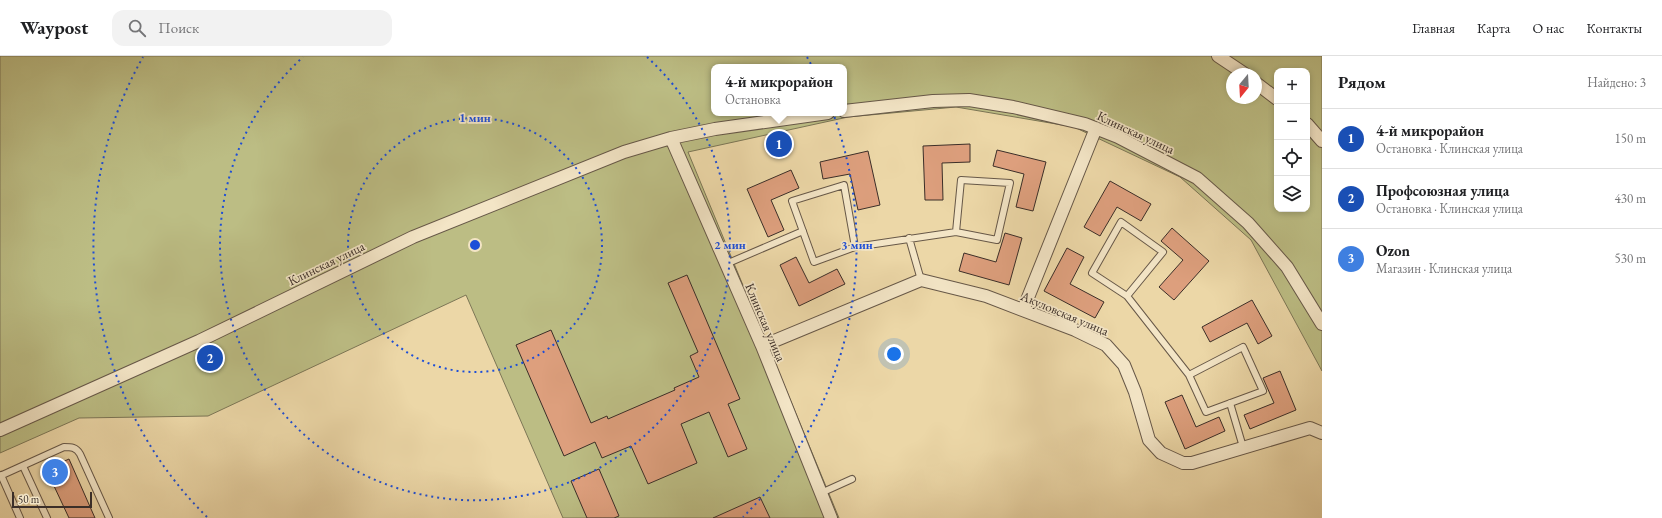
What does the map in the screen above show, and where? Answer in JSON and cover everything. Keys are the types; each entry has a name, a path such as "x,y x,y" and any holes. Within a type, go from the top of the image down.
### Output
{"street":[{"path":"1218,56 1224,58 1236,68"},
{"path":"1262,88 1274,97"},
{"name":"Клинская улица","path":"847,111 933,101 970,100 1013,107 1085,124 1118,137 1197,178 1248,223 1287,267 1322,324"},
{"name":"Клинская улица","path":"0,430 199,341 413,237 624,152 671,138 715,128 805,116"},
{"path":"1310,127 1322,141"},
{"path":"1023,310 1096,128"},
{"name":"Клинская улица","path":"671,138 762,346 832,518"},
{"path":"762,346 921,280"},
{"name":"Акуловская улица","path":"921,280 986,296 1075,330 1106,345 1124,365 1149,440 1162,453 1183,463 1192,463 1310,428 1322,433"}],"lane":[{"path":"854,247 844,185 792,201 814,262 854,247 956,232 997,240 1010,183 961,180 956,232"},
{"path":"1127,296 1163,252 1121,222 1092,273 1127,296 1189,375 1206,412 1263,391 1243,347 1189,375"},
{"path":"726,264 803,230"},
{"path":"909,238 921,280"},
{"path":"1230,403 1243,448"},
{"path":"20,518 1,476 64,448 71,447 77,449 109,518"},
{"path":"24,466 47,518"},
{"path":"821,492 852,479"}],"green space":[{"path":"0,56 1322,56 1322,371 1251,240 1180,177 1074,127 956,107 848,117 688,152 839,518 563,518 466,295 208,416 79,418 0,453"}],"building":[{"path":"970,144 970,162 942,163 943,200 925,200 923,146"},
{"path":"997,150 1046,162 1033,211 1016,207 1024,174 993,166"},
{"path":"868,151 880,205 858,210 850,174 823,179 820,162"},
{"path":"791,170 799,188 771,200 784,230 768,237 747,189"},
{"path":"1110,181 1151,204 1141,221 1117,207 1100,236 1084,227"},
{"path":"1172,228 1209,261 1174,300 1159,287 1183,260 1161,241"},
{"path":"1005,233 1022,238 1009,285 959,271 964,253 996,262"},
{"path":"1067,248 1084,257 1070,284 1104,302 1095,318 1044,291"},
{"path":"796,257 809,283 837,269 845,284 799,306 780,265"},
{"path":"687,275 740,399 728,404 747,449 728,457 709,412 681,424 697,463 648,484 631,446 602,458 595,442 564,456 516,345 551,330 591,423 607,416 608,419 675,390 674,388 699,377 690,356 698,352 668,283"},
{"path":"1252,300 1272,336 1258,344 1247,323 1210,342 1202,327"},
{"path":"1280,371 1296,410 1250,429 1244,415 1274,403 1263,378"},
{"path":"1182,395 1196,427 1219,417 1225,431 1185,449 1165,402"},
{"path":"69,459 95,518 69,518 54,486 47,469"},
{"path":"599,469 619,516 614,518 587,518 571,481"},
{"path":"760,497 770,518 713,518"}],"place":[{"name":"4-й микрорайон","path":"779,144"},
{"name":"Профсоюзная улица","path":"210,358"},
{"name":"Ozon","path":"55,472"}]}
